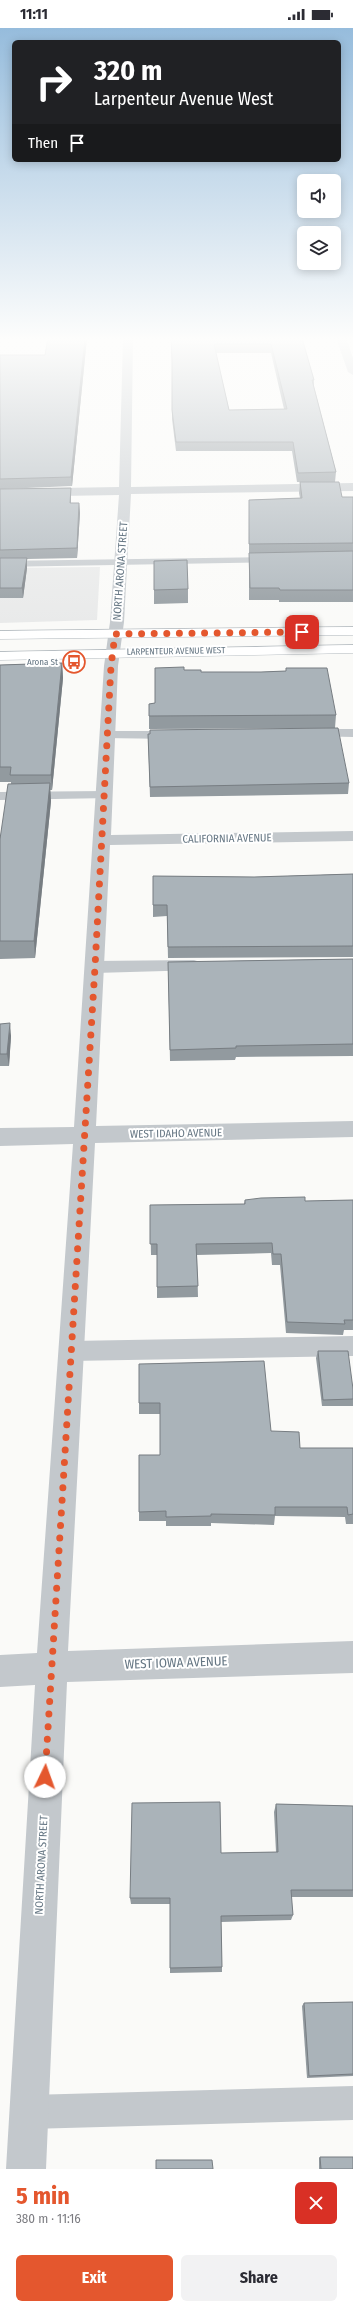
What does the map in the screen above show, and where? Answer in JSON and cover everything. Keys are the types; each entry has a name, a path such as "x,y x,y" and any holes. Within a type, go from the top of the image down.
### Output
{"main road":[{"name":"LARPENTEUR AVENUE WEST","path":"0,656 115,643 353,631"},
{"name":"LARPENTEUR AVENUE WEST","path":"0,635 115,643 353,649"}],"street":[{"name":"NORTH ARONA STREET","path":"26,2169 52,1669 95,967 111,666 115,643 121,563 126,438"},
{"path":"0,493 353,486"},
{"name":"CALIFORNIA AVENUE","path":"102,840 353,836"},
{"name":"WEST IDAHO AVENUE","path":"0,1137 353,1129"},
{"name":"WEST IOWA AVENUE","path":"0,1671 52,1669 111,1664 353,1657"}],"lane":[{"path":"0,564 289,560"},
{"path":"298,733 353,733"},
{"path":"108,735 187,734"},
{"path":"0,796 104,795"},
{"path":"95,967 212,965"},
{"path":"71,1351 353,1346"},
{"path":"29,2112 353,2103"}],"shaded area":[{"path":"100,567 97,620 0,623 0,568"}],"building":[{"path":"0,438 75,438 71,477 0,479"},
{"path":"175,438 327,438 336,472 298,473 293,442 176,442"},
{"path":"300,482 339,482 342,497 353,497 353,543 249,544 249,500 302,498"},
{"path":"71,488 70,503 79,503 77,548 0,550 0,489"},
{"path":"353,551 353,590 280,590 279,588 250,588 249,553"},
{"path":"0,558 27,558 22,588 0,588"},
{"path":"187,560 188,589 154,590 154,561"},
{"path":"62,663 51,775 10,775 11,767 0,767 0,665"},
{"path":"184,667 184,670 201,670 201,672 261,672 286,671 286,668 327,668 336,715 149,716 149,704 155,703 155,668"},
{"path":"338,728 349,783 150,787 148,734 150,734 150,730"},
{"path":"50,783 34,941 0,941 0,839 8,784"},
{"path":"353,874 353,946 168,947 167,905 153,905 153,876 254,877"},
{"path":"353,959 353,1044 236,1046 236,1048 170,1050 168,962"},
{"path":"10,1023 7,1054 0,1054 0,1024"},
{"path":"305,1197 305,1201 353,1200 353,1320 344,1320 345,1324 287,1322 281,1254 273,1254 272,1243 196,1244 198,1286 157,1287 157,1244 150,1244 150,1205 245,1204 245,1200 261,1198"},
{"path":"318,1351 348,1351 353,1399 323,1400"},
{"path":"264,1361 271,1431 299,1432 300,1448 353,1448 353,1514 348,1515 347,1507 275,1507 275,1515 211,1514 211,1516 166,1517 166,1511 139,1512 139,1455 160,1455 160,1403 139,1403 139,1364"},
{"path":"220,1802 221,1853 278,1852 276,1804 353,1806 353,1890 291,1890 293,1915 221,1916 222,1967 170,1968 170,1898 130,1898 132,1803"},
{"path":"353,2002 353,2074 309,2076 304,2003"},
{"path":"320,2157 353,2157 353,2169 321,2169"},
{"path":"156,2160 212,2160 213,2169 156,2169"}],"place":[{"name":"Arona St","path":"74,662"}],"route":[{"path":"45,1777 95,967 111,666 114,652 115,634 302,632"}]}
